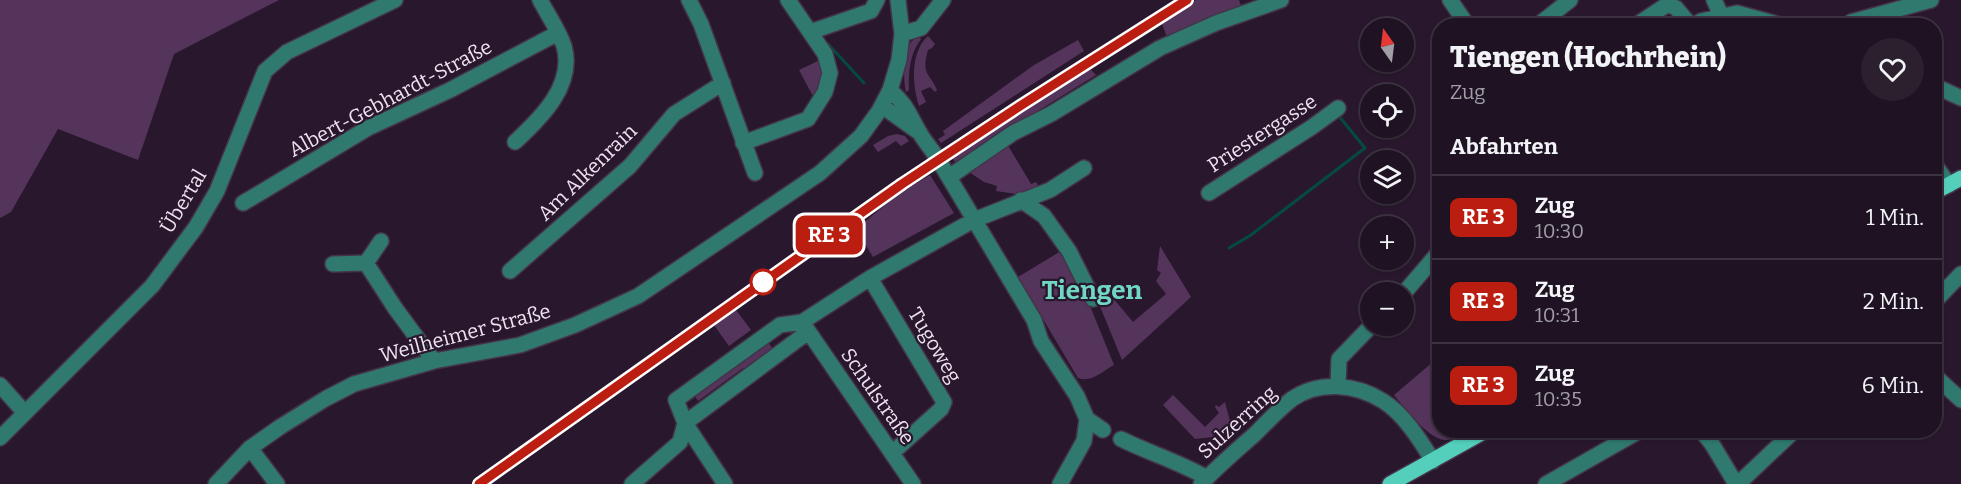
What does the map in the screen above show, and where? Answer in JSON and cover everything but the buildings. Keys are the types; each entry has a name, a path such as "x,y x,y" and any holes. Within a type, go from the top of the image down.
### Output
{"main road":[{"path":"1390,484 1473,438"}],"street":[{"name":"Übertal","path":"0,438 152,286 196,227 217,191 265,71 287,52 395,0"},
{"path":"515,142 541,118 561,86 567,64 564,45 540,0"},
{"path":"689,0 701,24 755,172"},
{"path":"743,143 808,119 825,92 830,73 825,54 788,0"},
{"path":"810,32 871,11 876,0"},
{"name":"Weilheimer Straße","path":"216,484 250,448 325,399 354,384 434,361 520,345 575,325 638,296 837,160 861,136 890,90 899,60 902,34 898,0"},
{"path":"902,34 921,28 943,0"},
{"path":"949,177 1013,133 1051,114 1160,48 1216,23 1281,0"},
{"path":"1547,18 1570,0"},
{"path":"1714,0 1721,15"},
{"path":"1866,18 1931,0"},
{"path":"1450,1 1462,18"},
{"path":"1647,18 1668,4 1676,8 1684,18"},
{"path":"1713,18 1737,13 1755,18"},
{"name":"Albert-Gebhardt-Straße","path":"243,203 368,129 450,90 558,33"},
{"name":"Am Alkenrain","path":"510,271 630,166 674,114 723,83"},
{"path":"1942,89 1961,98"},
{"path":"890,90 904,103 921,135 949,177 1034,320 1041,341 1077,396 1087,419 1084,441 1060,484"},
{"path":"882,106 921,135"},
{"name":"Priestergasse","path":"1209,193 1338,108"},
{"path":"632,484 680,442 685,423 870,278 974,220 1050,190 1084,168"},
{"path":"1020,200 1044,216 1069,251 1093,299"},
{"path":"366,263 381,241"},
{"path":"1413,282 1432,260"},
{"path":"366,263 395,308 434,361"},
{"path":"333,264 366,263"},
{"path":"1942,294 1961,274"},
{"name":"Tugoweg","path":"870,278 945,402 941,409 892,453"},
{"path":"725,484 685,423 676,400 780,326 805,327"},
{"name":"Schulstraße","path":"805,327 892,453 910,483"},
{"path":"1361,336 1339,358 1338,386 1349,387 1383,401 1412,431 1433,460"},
{"path":"1942,382 1961,400"},
{"path":"0,385 25,413"},
{"name":"Sulzerring","path":"1204,481 1292,399 1312,389 1338,386"},
{"path":"1087,419 1103,430"},
{"path":"1546,484 1627,438"},
{"path":"1707,438 1737,484 1786,438"},
{"path":"1121,439 1193,470 1204,481"},
{"path":"250,448 277,484"}],"shaded area":[{"path":"0,0 279,0 174,54 138,160 58,129 11,212 0,218"},
{"path":"1196,0 1239,0 1241,6 1167,37 1162,24"},
{"path":"919,36 921,39 912,57 909,70 909,90 906,92 904,74 906,52 911,42"},
{"path":"928,36 935,44 928,50 925,64 927,73 937,90 935,92 930,87 921,91 926,102 919,106 914,79 915,60 922,43"},
{"path":"1078,40 1084,51 941,143 938,139 945,135 943,131 1034,65"},
{"path":"820,60 822,75 815,100 799,70"},
{"path":"1088,67 1096,75 955,162 949,153"},
{"path":"897,134 905,136 909,141 901,146 896,141 878,152 873,145 888,136"},
{"path":"1007,144 1031,184 1036,182 1040,189 1016,194 996,191 997,186 984,182 966,170"},
{"path":"930,175 954,213 873,257 854,231 893,198"},
{"path":"1160,246 1191,297 1122,360 1097,299 1102,285 1133,322 1166,294 1156,281 1161,273 1157,270"},
{"path":"1061,251 1086,296 1114,365 1088,379 1078,378 1018,277"},
{"path":"736,310 751,330 729,346 714,325"},
{"path":"768,342 772,348 769,350 771,353 766,356 764,354 747,366 749,370 746,372 743,368 698,401 694,395"},
{"path":"1432,363 1432,435 1410,415 1394,395"},
{"path":"1173,395 1205,427 1219,413 1216,405 1219,407 1225,402 1231,425 1213,437 1195,439 1163,405"}],"waterway":[{"path":"828,44 864,83"},
{"path":"1229,248 1251,235 1365,148 1338,115"}],"railway":[{"path":"479,484 902,184 1188,0"}],"train":[{"path":"479,484 938,159 1187,0"}],"district":[{"name":"Tiengen","path":"1092,290"}]}
